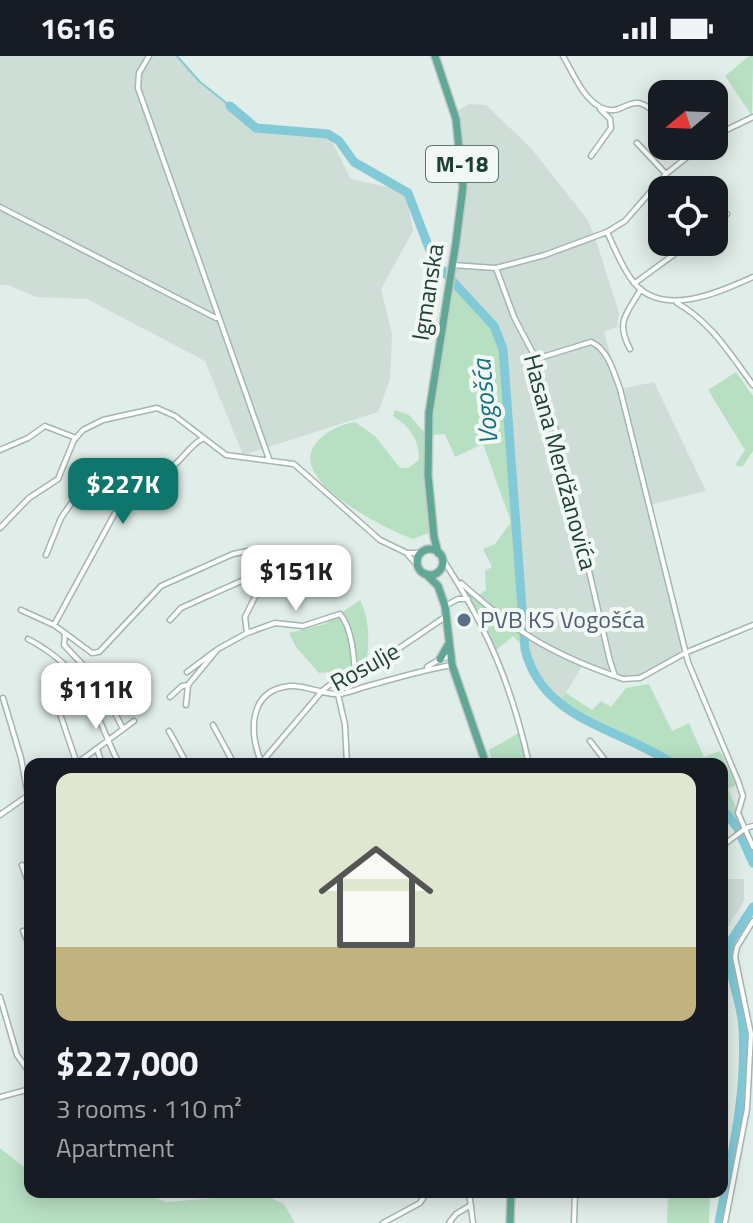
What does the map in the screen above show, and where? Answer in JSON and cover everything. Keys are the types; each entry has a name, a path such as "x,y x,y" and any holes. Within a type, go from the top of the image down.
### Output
{"main road":[{"name":"Igmanska","path":"435,56 456,119 462,170 461,210 429,413 427,454 434,537 439,554"},
{"path":"418,566 418,559 434,537"},
{"path":"424,551 439,554"},
{"name":"M-18","path":"438,586 444,568 439,554"},
{"name":"M-18","path":"418,566 438,586 446,611 451,660 484,758"},
{"path":"426,574 434,574 444,568"},
{"path":"440,659 448,643"},
{"path":"510,1223 511,1198"}],"street":[{"path":"149,56 139,73 138,88 269,459"},
{"path":"563,56 591,101 599,106 611,110 636,102 648,104"},
{"path":"591,156 612,123 599,106"},
{"path":"728,129 753,117"},
{"path":"637,143 666,174"},
{"path":"452,265 496,268 545,255 607,232 632,215 666,174 683,160"},
{"path":"0,207 218,319"},
{"path":"607,232 624,268 635,283 641,289 675,301 698,315 732,352 753,385"},
{"path":"635,283 672,256"},
{"name":"Hasana Merdžanovića","path":"496,268 514,317 536,359 615,676"},
{"path":"675,301 707,295 753,277"},
{"path":"630,349 621,326 641,289"},
{"path":"536,359 586,341 596,343 606,356 620,389 692,673 727,758"},
{"path":"0,528 29,498 58,479 76,438 83,430 103,420 157,408 175,416 226,455 269,459 303,469 366,529 407,553 418,566"},
{"path":"0,450 28,438 45,426 76,438"},
{"path":"54,625 122,498 133,484 174,466 190,447 203,438"},
{"path":"46,555 61,518 91,475 100,474 122,498"},
{"path":"21,610 54,625 95,653 166,583 245,551 251,553 259,587 244,621 247,633"},
{"path":"407,553 424,551"},
{"path":"444,568 455,574 499,658 519,717 528,758"},
{"path":"170,620 181,608 257,574"},
{"path":"458,581 515,629 576,662 623,679 640,678 687,652 753,625"},
{"name":"Rosulje","path":"266,758 323,690 401,649 454,601 468,599"},
{"path":"187,672 247,633 275,623 298,627 340,614 345,619 350,638 355,675"},
{"path":"65,633 64,645 100,683 123,729"},
{"path":"28,639 62,660 81,681 116,758"},
{"path":"186,705 188,685 218,649"},
{"path":"425,668 440,659 451,660"},
{"path":"259,758 252,729 260,703 283,688 338,694 451,660"},
{"path":"50,684 74,758"},
{"path":"170,697 182,686 188,685"},
{"path":"338,694 345,725 347,758"},
{"path":"3,698 24,774"},
{"path":"84,758 134,721"},
{"path":"213,725 231,758"},
{"path":"169,731 184,758"},
{"path":"590,741 603,758"},
{"path":"97,749 100,758"},
{"path":"728,760 742,794 738,813 753,847"},
{"path":"0,815 24,798"},
{"path":"728,842 753,826"},
{"path":"22,865 24,871"},
{"path":"725,1223 743,1129 751,1034 735,957 737,947 753,921"},
{"path":"0,997 12,1029 16,1051 24,1064"},
{"path":"0,1097 24,1091"},
{"path":"743,1129 753,1129"},
{"path":"383,1223 420,1203 423,1198"},
{"path":"470,1198 473,1223"},
{"path":"574,1223 575,1198"},
{"path":"449,1223 456,1214 471,1205"}],"shaded area":[{"path":"0,56 176,56 199,81 256,128 328,134 351,179 406,191 413,231 381,289 392,334 390,380 378,412 243,455 205,361 87,299 36,297 8,285 0,285"},
{"path":"469,104 486,105 531,148 587,219 619,313 617,327 604,332 620,389 654,382 706,491 650,505 687,652 632,680 583,665 559,704 537,680 525,649 506,363 450,279 463,187 454,113"},
{"path":"728,879 744,879 744,901 728,926"}],"green space":[{"path":"753,56 752,116 728,80 725,76"},
{"path":"450,279 494,326 503,349 525,649 513,636 495,651 460,583 476,597 486,590 485,571 492,567 483,549 495,544 511,522 483,444 455,457 445,434 427,435 434,531 413,539 342,501 314,471 310,456 325,434 355,422 375,436 400,468 408,468 419,460 412,434 393,416 395,410 409,415 426,434"},
{"path":"736,372 753,396 753,451 742,467 735,465 745,450 708,390"},
{"path":"360,600 368,633 365,668 319,673 296,647 289,633 325,624"},
{"path":"649,684 672,731 689,723 704,757 720,751 723,758 661,758 573,715 559,704 566,693 592,710 601,701 611,707 626,688"},
{"path":"522,731 528,758 491,758 489,750"},
{"path":"728,768 736,785 728,789"},
{"path":"728,789 753,847 753,863 737,827 728,816"},
{"path":"0,1148 24,1167 24,1198 155,1198 167,1202 271,1198 284,1204 295,1223 0,1223"},
{"path":"668,1198 710,1198 709,1223 667,1223"}],"waterway":[{"path":"177,56 199,81 230,106"},
{"name":"Vogošća","path":"230,106 256,128 328,134 339,141 354,162 408,193 434,261 494,326 503,349 525,649 534,673 548,692 566,708 662,758"},
{"name":"Vogošća","path":"728,816 737,827 753,863"},
{"name":"Vogošća","path":"728,951 753,907"},
{"name":"Vogošća","path":"728,951 742,1019 744,1054 737,1126 728,1174"},
{"name":"Vogošća","path":"719,1223 724,1198"}],"place":[{"name":"PVB KS Vogošća","path":"464,620"}]}
